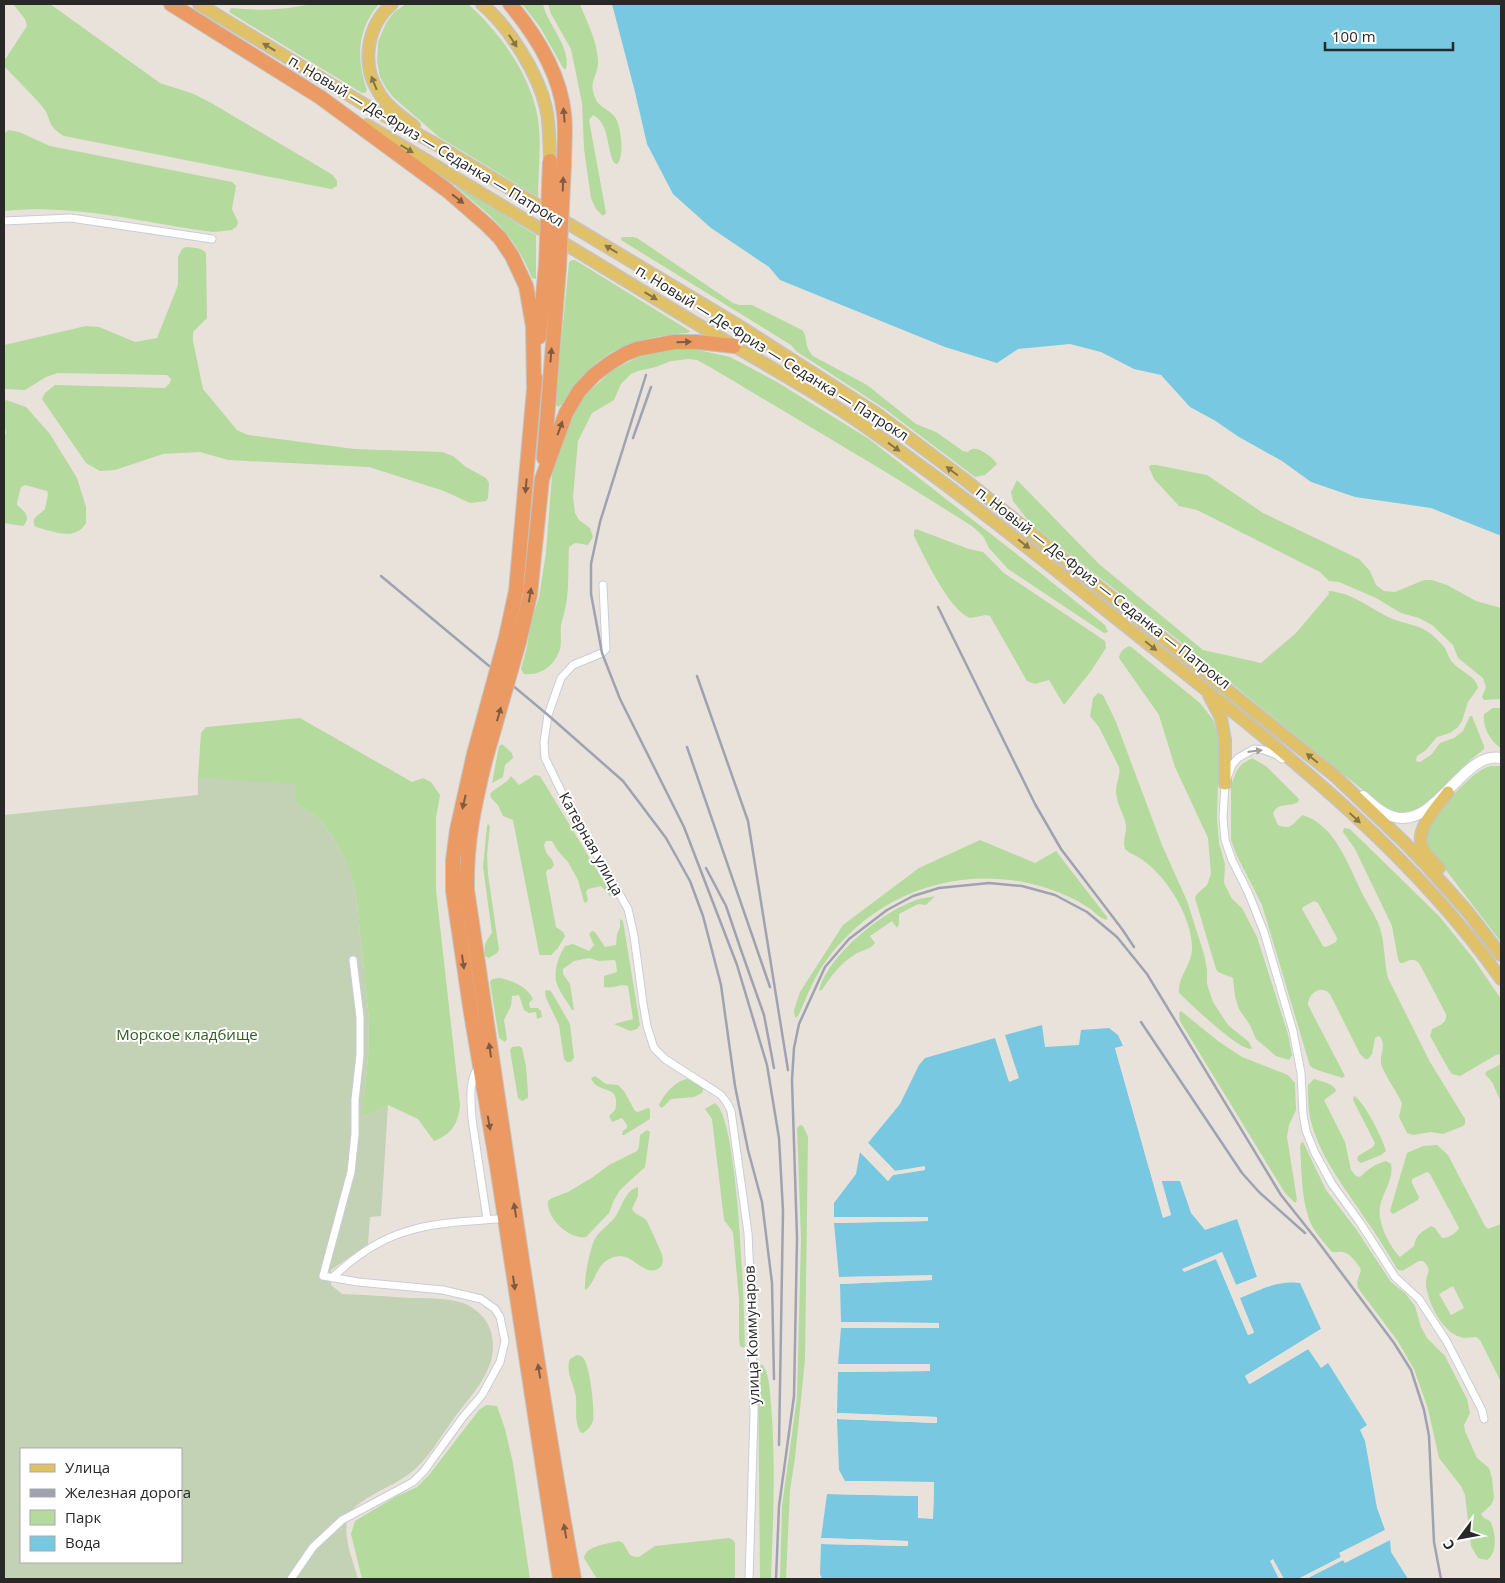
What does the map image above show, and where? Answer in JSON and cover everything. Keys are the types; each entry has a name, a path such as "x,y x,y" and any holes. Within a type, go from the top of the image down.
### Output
{"highway":[{"name":"п. Новый — Де-Фриз — Седанка — Патрокл","path":"171,4 320,97"},
{"path":"510,4 531,32 546,58 557,84 564,114 564,164 553,267 534,385 512,640"},
{"path":"320,97 472,210 500,238 520,273 529,300 533,326 534,385"},
{"path":"550,161 553,267 548,394 543,474 530,595 512,640 480,758 457,830 453,891 560,1579"},
{"path":"543,474 566,413 579,391 594,375 610,363 625,354 652,345 674,342 697,342 734,346"},
{"path":"480,758 466,859 467,890 498,1107 555,1476 574,1579"}],"main road":[{"name":"п. Новый — Де-Фриз — Седанка — Патрокл","path":"199,4 367,106 432,142 736,324 880,416 964,479 1349,789 1405,843 1467,910 1501,955"},
{"path":"392,4 378,19 370,40 368,64 372,80 386,103 432,142"},
{"path":"482,4 505,28 541,92 549,129 550,161"},
{"name":"п. Новый — Де-Фриз — Седанка — Патрокл","path":"320,97 781,374 889,443 1021,542 1208,691 1337,800 1447,908 1501,979"},
{"path":"1208,691 1221,718 1225,740 1225,784"},
{"path":"1467,910 1464,899 1422,846 1421,834 1426,822 1448,792 1466,773 1482,761 1494,757 1501,758"},
{"path":"1349,789 1359,793 1383,812 1396,818 1413,816 1422,812 1448,792"}],"street":[{"path":"4,221 71,218 212,239"},
{"name":"Катерная улица","path":"603,585 606,649 602,653 573,665 561,678 548,716 544,742 545,758 565,799 628,909 634,936 644,1010 654,1048 665,1059 721,1094"},
{"path":"1337,800 1326,796 1277,755 1264,750 1254,749 1238,758 1232,766 1225,784 1223,818 1225,840 1264,932 1294,1032 1301,1073 1303,1114 1309,1138 1332,1184 1361,1224 1395,1277 1418,1299 1447,1342 1482,1410 1484,1419"},
{"path":"290,1579 313,1546 342,1520 413,1482 424,1471 463,1417 482,1395 500,1362 505,1341 500,1317 495,1309 481,1299 443,1290 358,1282 323,1276 351,1172 356,1134 355,1100 360,1055 360,1017 353,960"},
{"path":"479,1065 471,1083 472,1119 486,1219"},
{"name":"улица Коммунаров","path":"721,1094 731,1111 748,1233 754,1414 749,1579"},
{"path":"332,1277 352,1259 408,1231 504,1218"}],"green space":[{"path":"13,4 50,4 160,83 194,94 213,104 333,175 337,181 337,186 331,189 64,136 54,129 42,106 4,66 4,61 27,26 25,19"},
{"path":"312,4 379,4 366,24 361,45 361,67 367,90 365,93 362,93 229,12 231,8 272,9"},
{"path":"406,4 468,4 493,29 515,60 531,93 539,128 538,197 439,137 393,97 386,88 380,77 377,62 378,42 386,23 394,12"},
{"path":"522,4 543,4 565,52 566,69 562,66 540,27"},
{"path":"548,4 580,4 598,55 598,67 593,82 594,95 598,103 615,117 619,127 621,155 617,164 614,163 611,157 607,136 602,124 593,115 589,120 606,213 603,216 596,209 591,198 584,149 582,103 571,49 551,14"},
{"path":"8,130 19,132 50,146 232,182 236,186 232,209 238,222 237,226 232,230 213,232 83,212 30,209 4,211 4,134"},
{"path":"457,186 536,235 536,279 532,278 520,253 505,232"},
{"path":"622,237 637,238 733,303 752,305 802,330 813,356 867,385 916,424 936,432 963,451 968,452 978,449 991,457 997,464 985,475 975,477 885,409 796,351 791,345 621,240"},
{"path":"186,247 200,249 206,253 207,318 193,332 193,341 203,389 237,430 248,435 354,449 442,452 453,456 466,467 486,478 489,483 486,501 470,503 444,491 369,467 228,460 200,452 163,454 115,470 100,471 86,463 42,399 45,393 55,385 165,388 171,379 167,375 58,373 46,377 25,390 4,389 4,345 86,326 99,327 135,342 157,338 178,285 178,257 182,249"},
{"path":"575,260 690,331 688,333 661,336 635,342 610,353 589,370 563,404 558,407 556,405 556,395 569,262"},
{"path":"674,349 694,349 730,357 777,382 869,439 1105,625 1108,632 1104,633 1008,569 989,548 983,536 972,526 710,367 697,360 689,359 671,361 631,374 621,384 614,400 592,413 578,441 573,497 575,513 579,520 590,528 593,537 588,545 575,543 569,547 567,598 561,625 561,646 558,655 542,671 524,674 521,669 527,647 530,624 539,597 546,553 552,474 571,415 585,395 613,370 638,357"},
{"path":"4,401 26,407 50,434 77,478 86,507 86,523 76,532 63,534 36,527 34,520 45,509 48,494 47,491 25,485 21,487 17,505 26,514 26,523 23,526 4,523 4,436 6,433"},
{"path":"1151,465 1207,475 1263,513 1359,559 1370,571 1376,585 1384,591 1395,592 1424,580 1432,580 1447,585 1476,601 1501,608 1501,699 1484,700 1482,697 1486,687 1483,678 1458,658 1453,645 1432,625 1419,618 1401,613 1376,598 1339,582 1329,581 1320,572 1197,510 1179,506 1154,479 1149,467"},
{"path":"1017,480 1099,564 1203,650 1261,663 1296,633 1329,594 1328,591 1352,597 1388,617 1426,631 1435,637 1445,648 1454,664 1475,681 1478,688 1468,702 1458,727 1450,733 1437,737 1426,750 1417,756 1416,761 1420,762 1432,754 1440,743 1454,738 1463,731 1470,716 1472,716 1484,749 1466,764 1436,795 1420,807 1412,811 1400,813 1385,808 1146,614 1030,523 1013,501 1011,492"},
{"path":"916,529 969,549 983,552 1004,573 1105,641 1106,648 1091,671 1064,705 1049,680 1035,684 1027,681 990,616 970,618 954,605 938,582 918,545 914,536"},
{"path":"1130,646 1200,703 1214,721 1219,742 1217,818 1219,843 1225,864 1224,883 1232,899 1242,908 1257,937 1288,1034 1292,1055 1289,1060 1276,1056 1256,1039 1250,1025 1239,1009 1235,997 1233,978 1218,972 1216,969 1195,898 1207,885 1211,874 1208,838 1175,767 1159,715 1119,658 1120,653"},
{"path":"1098,693 1103,695 1116,722 1162,845 1187,901 1204,954 1207,984 1213,1002 1228,1025 1249,1042 1252,1048 1250,1049 1243,1047 1224,1034 1179,993 1180,982 1190,960 1192,949 1188,925 1177,900 1162,878 1153,868 1125,849 1126,825 1117,800 1116,791 1119,767 1099,727 1090,716 1093,698"},
{"path":"1493,708 1501,708 1501,748 1491,738 1484,724 1484,714"},
{"path":"300,718 412,782 423,778 431,782 440,795 436,818 436,890 460,1105 458,1118 453,1128 450,1132 434,1141 418,1119 388,1105 364,1117 369,1019 356,894 348,865 332,836 320,819 297,804 198,777 201,733 206,727"},
{"path":"502,744 512,753 513,758 505,765 503,777 492,783 499,746"},
{"path":"1252,758 1266,766 1299,799 1294,804 1280,806 1275,810 1273,814 1278,825 1283,827 1290,826 1303,815 1314,820 1324,828 1340,848 1380,928 1388,978 1430,1062 1465,1119 1463,1126 1443,1134 1431,1132 1413,1135 1407,1133 1399,1117 1402,1103 1381,1063 1383,1042 1379,1036 1375,1038 1372,1054 1368,1059 1365,1059 1360,1054 1330,994 1323,990 1316,991 1310,997 1308,1005 1345,1076 1342,1078 1310,1066 1262,905 1231,840 1231,785 1237,770 1242,764","holes":["1314,901 1318,903 1337,938 1336,942 1326,947 1323,946 1302,909"]},
{"path":"1490,766 1501,766 1501,942 1426,844 1427,833 1445,805 1473,776"},
{"path":"535,775 540,776 612,895 610,896 601,886 588,889 586,892 588,900 586,903 584,902 578,880 568,862 552,841 546,841 545,849 554,865 546,873 556,927 565,936 551,955 540,955 539,953 513,820 503,816 490,794 511,776 519,785"},
{"name":"Морское кладбище","path":"198,777 296,784 297,804 320,819 348,865 356,894 369,1019 364,1117 388,1105 381,1216 370,1217 368,1244 331,1270 331,1285 342,1294 437,1299 463,1303 477,1311 487,1322 493,1345 492,1357 482,1380 421,1463 403,1478 366,1499 348,1517 347,1540 358,1579 4,1579 4,815 198,795"},
{"path":"488,824 490,826 487,855 488,874 499,950 489,958 485,956 485,946 492,933 483,867"},
{"path":"1344,828 1350,829 1439,916 1473,958 1501,999 1501,1054 1460,1076 1452,1074 1449,1070 1430,1036 1432,1029 1444,1022 1446,1014 1419,963 1415,960 1410,960 1400,963 1392,926 1355,849 1343,832"},
{"path":"980,840 1035,863 1056,851 1107,917 1107,920 1083,904 1059,893 1040,886 1009,880 978,879 948,882 919,890 891,903 866,919 843,940 819,971 798,1016 795,1018 794,1010 800,992 843,925 919,868"},
{"path":"935,896 926,905 918,904 899,914 897,928 892,921 870,936 875,943 844,962 822,990 819,991 824,978 844,950 872,925 902,906 918,899"},
{"path":"620,919 623,921 640,1025 637,1029 630,1031 614,1024 633,1019 628,986 604,987 604,976 617,972 615,960 599,961 589,958 574,961 563,969 563,974 570,984 574,1010 572,1010 556,981 558,963 565,946 573,944 589,951 594,945 589,934 592,931 595,932 605,947 616,945"},
{"path":"500,978 523,987 533,999 529,1003 530,1008 538,1008 541,1011 542,1017 537,1019 536,1012 529,1013 524,1010 519,995 512,996 511,1006 504,1020 507,1039 505,1042 499,1038 490,982 492,979"},
{"path":"545,991 551,991 570,1024 574,1058 571,1062 567,1062 564,1059 559,1025 546,998"},
{"path":"1181,1011 1218,1041 1242,1057 1288,1075 1295,1083 1296,1110 1289,1125 1287,1137 1297,1200 1295,1203 1285,1193 1180,1021 1179,1013"},
{"path":"519,1046 522,1048 526,1066 528,1094 528,1098 522,1101 518,1098 510,1050 512,1047"},
{"path":"1501,1064 1501,1102 1492,1082 1485,1074"},
{"path":"595,1076 606,1084 618,1085 624,1091 635,1111 650,1109 650,1119 622,1135 627,1125 622,1118 612,1122 609,1116 615,1109 615,1097 610,1091 594,1083 591,1078"},
{"path":"688,1079 704,1088 702,1093 694,1097 671,1099 662,1108 660,1107 661,1101 671,1088 679,1082"},
{"path":"1314,1079 1335,1088 1336,1091 1324,1100 1345,1142 1351,1170 1356,1176 1360,1177 1372,1167 1382,1162 1386,1161 1391,1164 1391,1175 1380,1206 1380,1219 1392,1247 1400,1257 1414,1246 1420,1234 1431,1226 1435,1228 1442,1238 1452,1235 1459,1228 1430,1174 1427,1172 1412,1179 1419,1197 1418,1200 1393,1214 1390,1211 1407,1153 1423,1146 1437,1145 1448,1155 1488,1229 1501,1224 1501,1382 1480,1340 1476,1337 1464,1338 1456,1336 1443,1325 1433,1309 1427,1292 1426,1281 1429,1270 1426,1264 1423,1261 1419,1261 1402,1271 1397,1269 1340,1182 1324,1155 1313,1127 1309,1112 1308,1085","holes":["1453,1286 1464,1308 1451,1315 1439,1294"]},
{"path":"1354,1096 1368,1112 1386,1151 1361,1163 1357,1160 1358,1156 1373,1147 1375,1143 1353,1100"},
{"path":"715,1103 723,1117 730,1143 735,1177 743,1295 745,1346 743,1348 740,1346 739,1339 739,1299 733,1232 724,1220 712,1119 705,1109"},
{"path":"800,1125 803,1126 808,1137 805,1360 790,1490 786,1579 780,1579 782,1506 797,1397 801,1239 797,1128"},
{"path":"647,1130 650,1132 645,1167 620,1190 609,1213 586,1237 573,1235 560,1226 548,1208 548,1201 568,1192 609,1165 637,1151 640,1135"},
{"path":"1303,1142 1326,1190 1356,1229 1391,1282 1405,1293 1415,1306 1421,1327 1427,1338 1445,1356 1467,1399 1470,1413 1464,1425 1465,1431 1477,1458 1489,1468 1492,1478 1494,1498 1491,1505 1481,1514 1490,1521 1495,1536 1493,1552 1487,1560 1478,1558 1471,1546 1465,1495 1461,1486 1439,1458 1428,1409 1414,1369 1397,1340 1358,1288 1357,1282 1361,1270 1356,1262 1346,1253 1331,1251 1312,1226 1308,1217 1303,1187 1300,1147"},
{"path":"638,1187 638,1196 632,1209 647,1221 662,1254 662,1265 654,1270 649,1270 625,1257 612,1258 605,1261 585,1290 588,1263 596,1237 615,1217 627,1195"},
{"path":"577,1355 583,1357 586,1364 593,1399 593,1421 583,1433 580,1432 577,1423 576,1397 569,1369 570,1359"},
{"path":"762,1364 767,1373 769,1384 773,1427 774,1492 771,1579 760,1579 758,1367"},
{"path":"486,1405 497,1406 505,1429 513,1463 530,1579 362,1579 351,1534 355,1521 395,1497 417,1487 429,1475 479,1410"},
{"path":"729,1538 735,1543 735,1579 597,1579 584,1558 589,1550 593,1548 619,1541 623,1543 630,1555 639,1557 655,1546"}],"water":[{"path":"612,4 1501,4 1501,534 1499,535 1431,508 1355,497 1311,482 1282,461 1190,407 1161,375 1134,369 1101,352 1070,344 1018,349 997,363 945,347 780,280 769,267 711,228 673,194 647,144"},
{"path":"1042,1025 1045,1047 1079,1045 1081,1030 1109,1028 1118,1035 1123,1046 1115,1048 1163,1217 1171,1215 1161,1181 1180,1181 1191,1213 1205,1230 1237,1219 1257,1277 1236,1285 1222,1252 1184,1272 1216,1259 1248,1335 1254,1332 1239,1298 1276,1284 1300,1283 1321,1329 1245,1376 1250,1384 1308,1349 1321,1368 1328,1363 1367,1425 1360,1430 1365,1441 1377,1508 1385,1530 1340,1553 1341,1557 1298,1579 1284,1579 1273,1559 1270,1561 1279,1579 822,1579 820,1574 821,1544 908,1546 908,1541 821,1538 827,1494 918,1496 918,1518 933,1518 934,1482 845,1481 839,1470 837,1419 937,1423 937,1417 837,1413 838,1372 930,1371 929,1364 838,1364 841,1328 939,1328 939,1323 841,1322 840,1284 931,1280 932,1276 839,1277 834,1223 928,1221 928,1218 834,1217 834,1203 856,1174 860,1152 888,1181 893,1175 925,1170 924,1167 895,1171 868,1143 900,1104 919,1065 925,1058 995,1038 1009,1082 1019,1078 1005,1035"},
{"path":"1390,1540 1391,1552 1408,1579 1306,1579 1343,1560 1345,1562"}],"pier":[{"path":"1123,1046 1124,1048 1118,1050 1165,1215 1168,1214 1159,1181 1161,1178 1171,1215 1163,1218 1115,1048"},
{"path":"868,1143 895,1171 925,1166 925,1170 893,1175 888,1181 860,1152 862,1150 888,1177 893,1173 867,1145"},
{"path":"834,1217 928,1217 928,1221 834,1223 834,1221 884,1220 834,1220"},
{"path":"1222,1252 1236,1285 1257,1277 1258,1279 1235,1288 1221,1255 1217,1257 1249,1332 1251,1331 1237,1297 1261,1286 1262,1289 1240,1298 1254,1333 1248,1335 1216,1259 1184,1272 1182,1269"},
{"path":"932,1275 932,1280 840,1284 840,1282 913,1278 839,1279 839,1277"},
{"path":"841,1322 939,1323 939,1328 841,1328 841,1325 937,1326 841,1324"},
{"path":"1321,1329 1322,1332 1248,1377 1250,1380 1306,1347 1310,1348 1249,1384 1245,1376"},
{"path":"838,1364 930,1364 930,1371 838,1372 838,1369 927,1369 927,1366 838,1366"},
{"path":"837,1413 937,1417 937,1423 837,1419 837,1417 934,1421 837,1416"},
{"path":"842,1481 934,1482 933,1519 918,1518 918,1496 827,1494 827,1491 919,1493 921,1495 921,1516 931,1516 931,1485 845,1483"},
{"path":"1385,1530 1386,1532 1343,1554 1344,1558 1346,1559 1388,1537 1390,1540 1345,1563 1343,1560 1306,1579 1298,1579 1341,1557 1339,1553"},
{"path":"821,1538 908,1541 908,1546 821,1544 821,1541 878,1542 821,1540"}],"railway":[{"path":"646,375 600,522 591,564 591,594 602,653 620,699 684,827 737,965 767,1065 779,1138 783,1211 779,1445"},
{"path":"633,438 651,387"},
{"path":"381,576 548,715 623,781 666,838 690,881 703,916 721,985 735,1086 748,1150 762,1202 772,1283 774,1379"},
{"path":"938,607 1035,804 1061,849 1134,947"},
{"path":"697,676 748,821 788,1070"},
{"path":"687,747 770,987"},
{"path":"706,868 726,906 764,1015 774,1068"},
{"path":"776,1579 779,1506 794,1396 797,1238 792,1080 794,1048 799,1024 825,967 849,939 887,910 913,896 939,888 989,883 1022,886 1055,895 1087,912 1117,937 1147,974 1281,1195 1394,1343 1411,1370 1424,1410 1429,1436 1434,1542 1441,1579"},
{"path":"1141,1022 1242,1173 1259,1192 1305,1233"}]}
